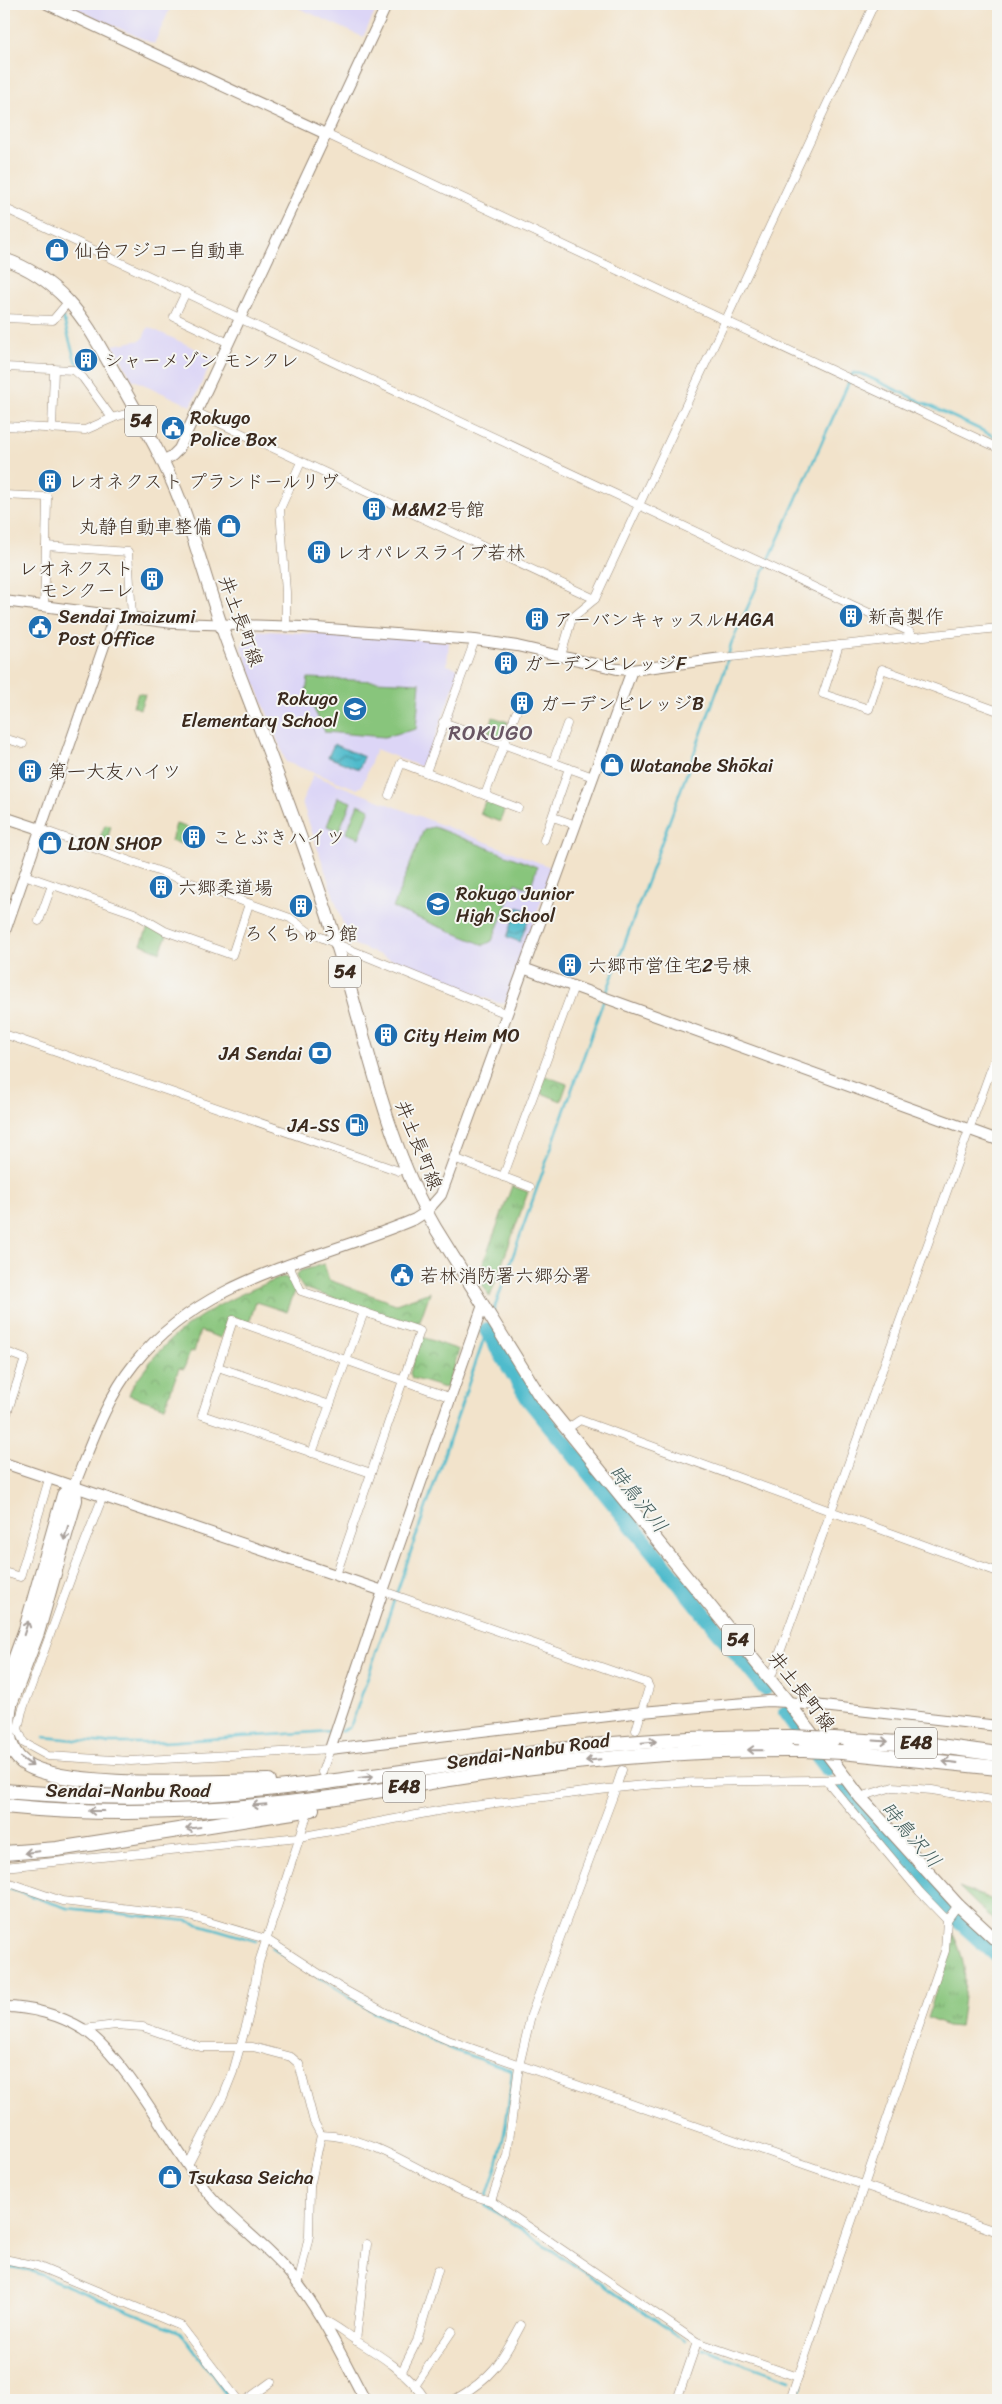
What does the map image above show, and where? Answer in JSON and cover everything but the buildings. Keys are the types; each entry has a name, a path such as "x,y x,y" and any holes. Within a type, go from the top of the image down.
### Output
{"highway":[{"path":"4,1690 26,1629 64,1495 74,1486"},
{"path":"4,1721 37,1633 75,1500 74,1486"},
{"path":"10,1704 6,1725 8,1738 23,1762 71,1778 137,1782 337,1781"},
{"name":"Sendai-Nanbu Road","path":"4,1791 88,1796 183,1795 246,1791 337,1781 612,1744 683,1739 833,1738 932,1745 998,1754"},
{"name":"Sendai-Nanbu Road","path":"4,1806 127,1812 242,1807 332,1798 540,1766 682,1752 804,1750 842,1752 998,1768"},
{"path":"4,1853 57,1850 246,1820 334,1805 447,1781"}],"main road":[{"name":"井土長町線","path":"4,259 37,275 68,301 89,329 136,411 181,503 221,624 300,831 336,943 384,1111 426,1212 539,1395 788,1702 860,1797 958,1905 998,1942"}],"street":[{"path":"47,4 998,448"},
{"path":"162,461 172,456 179,449 387,4"},
{"path":"561,656 572,618 595,599 874,4"},
{"path":"4,208 910,632 913,637"},
{"path":"186,292 174,317 229,343"},
{"path":"4,318 53,320 68,301"},
{"path":"4,367 74,370 83,378 112,418"},
{"path":"52,429 54,369"},
{"path":"4,426 85,430 112,418 136,411"},
{"path":"196,412 595,599"},
{"path":"286,626 286,592 280,509 301,462"},
{"path":"4,495 47,497 44,606"},
{"path":"46,546 128,552 132,616"},
{"path":"4,616 6,601 132,616 173,623 286,626 475,640 561,656 617,669 632,670 733,656 998,628"},
{"path":"4,934 115,614"},
{"path":"426,772 475,640"},
{"path":"839,645 823,694 869,709 882,668 998,711"},
{"path":"74,1486 112,1398 133,1365 161,1334 196,1306 238,1284 288,1264 406,1223 426,1212 441,1195 632,670"},
{"path":"486,795 516,713"},
{"path":"443,722 593,776"},
{"path":"553,762 567,724"},
{"path":"4,738 23,744"},
{"path":"389,796 401,763 518,808"},
{"path":"544,840 569,768"},
{"path":"4,817 290,918 309,932 507,1014"},
{"path":"553,817 576,825"},
{"path":"24,875 134,913 165,931 232,955 249,904"},
{"path":"39,921 52,885"},
{"path":"523,968 998,1140"},
{"path":"503,1177 574,986"},
{"path":"4,1034 399,1171 407,1166"},
{"path":"770,1680 998,1050"},
{"path":"454,1158 530,1187"},
{"path":"288,1264 301,1291 420,1331 336,1575"},
{"path":"322,1772 386,1592 449,1397 485,1308"},
{"path":"312,1452 364,1312"},
{"path":"371,1473 202,1415 233,1320 449,1397"},
{"path":"4,1351 25,1359 4,1422"},
{"path":"218,1367 330,1405"},
{"path":"567,1429 580,1420 998,1572"},
{"path":"4,1463 398,1596 647,1683 649,1687 636,1730"},
{"path":"4,1572 20,1577 50,1479"},
{"path":"103,1496 22,1711 18,1729 24,1743 48,1756 131,1761 330,1749 642,1712 788,1702 998,1726"},
{"path":"491,2202 507,2155 518,2066 531,2015 622,1770"},
{"path":"4,1866 299,1837 448,1810 659,1783 847,1779"},
{"path":"826,1780 920,1892 947,1920"},
{"path":"860,1797 893,1787 932,1790 998,1801"},
{"path":"188,2165 223,2097 239,2048 266,1939 307,1815"},
{"path":"4,1881 62,1901 189,1916 266,1939 341,1988 386,2013 448,2040 998,2232"},
{"path":"790,2400 946,1951 947,1920 958,1905"},
{"path":"4,2007 22,2007 49,2014 83,2029 100,2043 119,2066 217,2203 285,2268 312,2303 365,2400"},
{"path":"83,2029 116,2025 143,2028 201,2047 253,2047 291,2056 299,2064 314,2122 321,2135 310,2187 309,2236 298,2285"},
{"path":"321,2135 340,2136 394,2156 461,2191 491,2202 697,2342 798,2377"},
{"path":"356,2341 367,2244"},
{"path":"4,2259 37,2266 182,2326 238,2400"},
{"path":"401,2373 417,2341 438,2270"},
{"path":"321,2319 333,2324 356,2341 364,2344 401,2373 426,2400"},
{"path":"454,2400 479,2385 492,2374 502,2362 521,2325"},
{"path":"415,2386 452,2332"},
{"path":"677,2400 697,2342"},
{"path":"246,2400 271,2382"}],"shaded area":[{"path":"66,4 172,4 154,44"},
{"path":"290,4 379,4 363,37"},
{"path":"148,327 214,357 191,406 132,379 113,345 142,340"},
{"name":"Rokugo Elementary School","path":"250,630 449,641 447,665 460,669 424,768 376,749 362,786 357,789 286,762 241,647"},
{"name":"Rokugo Junior High School","path":"313,775 553,868 505,1003 498,1003 353,944 343,924 302,802"}],"green space":[{"path":"308,678 420,683 416,729 384,737 325,732 306,693"},
{"path":"138,693 145,695 140,709 133,706"},
{"path":"493,717 508,722 505,733 499,737 488,733"},
{"path":"338,797 351,802 339,831 327,826"},
{"path":"486,799 505,808 500,822 480,814"},
{"path":"358,804 370,809 359,838 346,833"},
{"path":"176,824 189,828 182,844 171,841"},
{"path":"105,825 111,826 105,848 97,845"},
{"path":"434,827 537,867 530,889 515,883 492,941 484,945 393,908 424,829"},
{"path":"149,925 167,935 160,952 141,944"},
{"path":"545,1076 567,1084 561,1101 539,1092"},
{"path":"512,1186 528,1192 490,1297 478,1277"},
{"path":"324,1264 329,1280 396,1304 430,1292 418,1327 303,1288 296,1277 300,1271"},
{"path":"283,1277 290,1279 295,1291 287,1312 256,1302 249,1323 229,1316 221,1338 200,1331 194,1352 190,1351 184,1369 179,1368 165,1407 129,1395 136,1381 173,1337 207,1312 225,1302"},
{"path":"422,1337 459,1350 448,1386 445,1388 412,1378 410,1373"},
{"path":"959,1887 998,1902 998,1925"},
{"path":"953,1934 962,1958 965,1980 960,2027 947,2026 927,2018"}],"water":[{"path":"334,744 364,757 359,769 328,757"},
{"path":"518,907 531,912 520,942 507,937"}],"waterway":[{"path":"63,317 75,360 86,372"},
{"path":"606,994 725,669 731,644 853,373 862,374 998,438"},
{"path":"493,1312 604,999"},
{"path":"340,1731 349,1728 353,1720 489,1324"},
{"name":"時鳥沢川","path":"487,1330 530,1401 765,1688"},
{"name":"時鳥沢川","path":"786,1713 828,1769"},
{"path":"44,1737 106,1743 148,1743 332,1731"},
{"name":"時鳥沢川","path":"844,1789 946,1908"},
{"path":"4,1887 67,1908 188,1921 256,1941"},
{"name":"時鳥沢川","path":"957,1919 998,1956"},
{"path":"271,1947 373,2012 453,2050 512,2070 504,2134 487,2196"},
{"path":"485,2205 686,2341"},
{"path":"4,2266 29,2270 180,2332 231,2400"},
{"path":"703,2349 790,2380"},
{"path":"797,2400 803,2385 801,2384"}],"place":[{"name":"仙台フジコー自動車","path":"57,250"},
{"name":"シャーメゾン モンクレ","path":"86,360"},
{"name":"Rokugo Police Box","path":"173,428"},
{"name":"レオネクスト プランドールリヴ","path":"50,481"},
{"name":"M&M2号館","path":"374,509"},
{"name":"丸静自動車整備","path":"229,526"},
{"name":"レオパレスライブ若林","path":"319,552"},
{"name":"レオネクスト モンクーレ","path":"152,579"},
{"name":"新高製作","path":"851,616"},
{"name":"アーバンキャッスルHAGA","path":"537,619"},
{"name":"Sendai Imaizumi Post Office","path":"40,627"},
{"name":"ガーデンビレッジF","path":"506,663"},
{"name":"ガーデンビレッジB","path":"522,703"},
{"name":"Rokugo Elementary School","path":"355,709"},
{"name":"Watanabe Shōkai","path":"612,765"},
{"name":"第一大友ハイツ","path":"30,771"},
{"name":"ことぶきハイツ","path":"194,837"},
{"name":"LION SHOP","path":"50,843"},
{"name":"六郷柔道場","path":"161,887"},
{"name":"Rokugo Junior High School","path":"438,904"},
{"name":"ろくちゅう館","path":"301,906"},
{"name":"六郷市営住宅2号棟","path":"570,965"},
{"name":"City Heim MO","path":"386,1035"},
{"name":"JA Sendai","path":"320,1053"},
{"name":"JA-SS","path":"357,1125"},
{"name":"若林消防署六郷分署","path":"402,1275"},
{"name":"Tsukasa Seicha","path":"170,2177"}],"district":[{"name":"ROKUGO","path":"491,733"}]}
